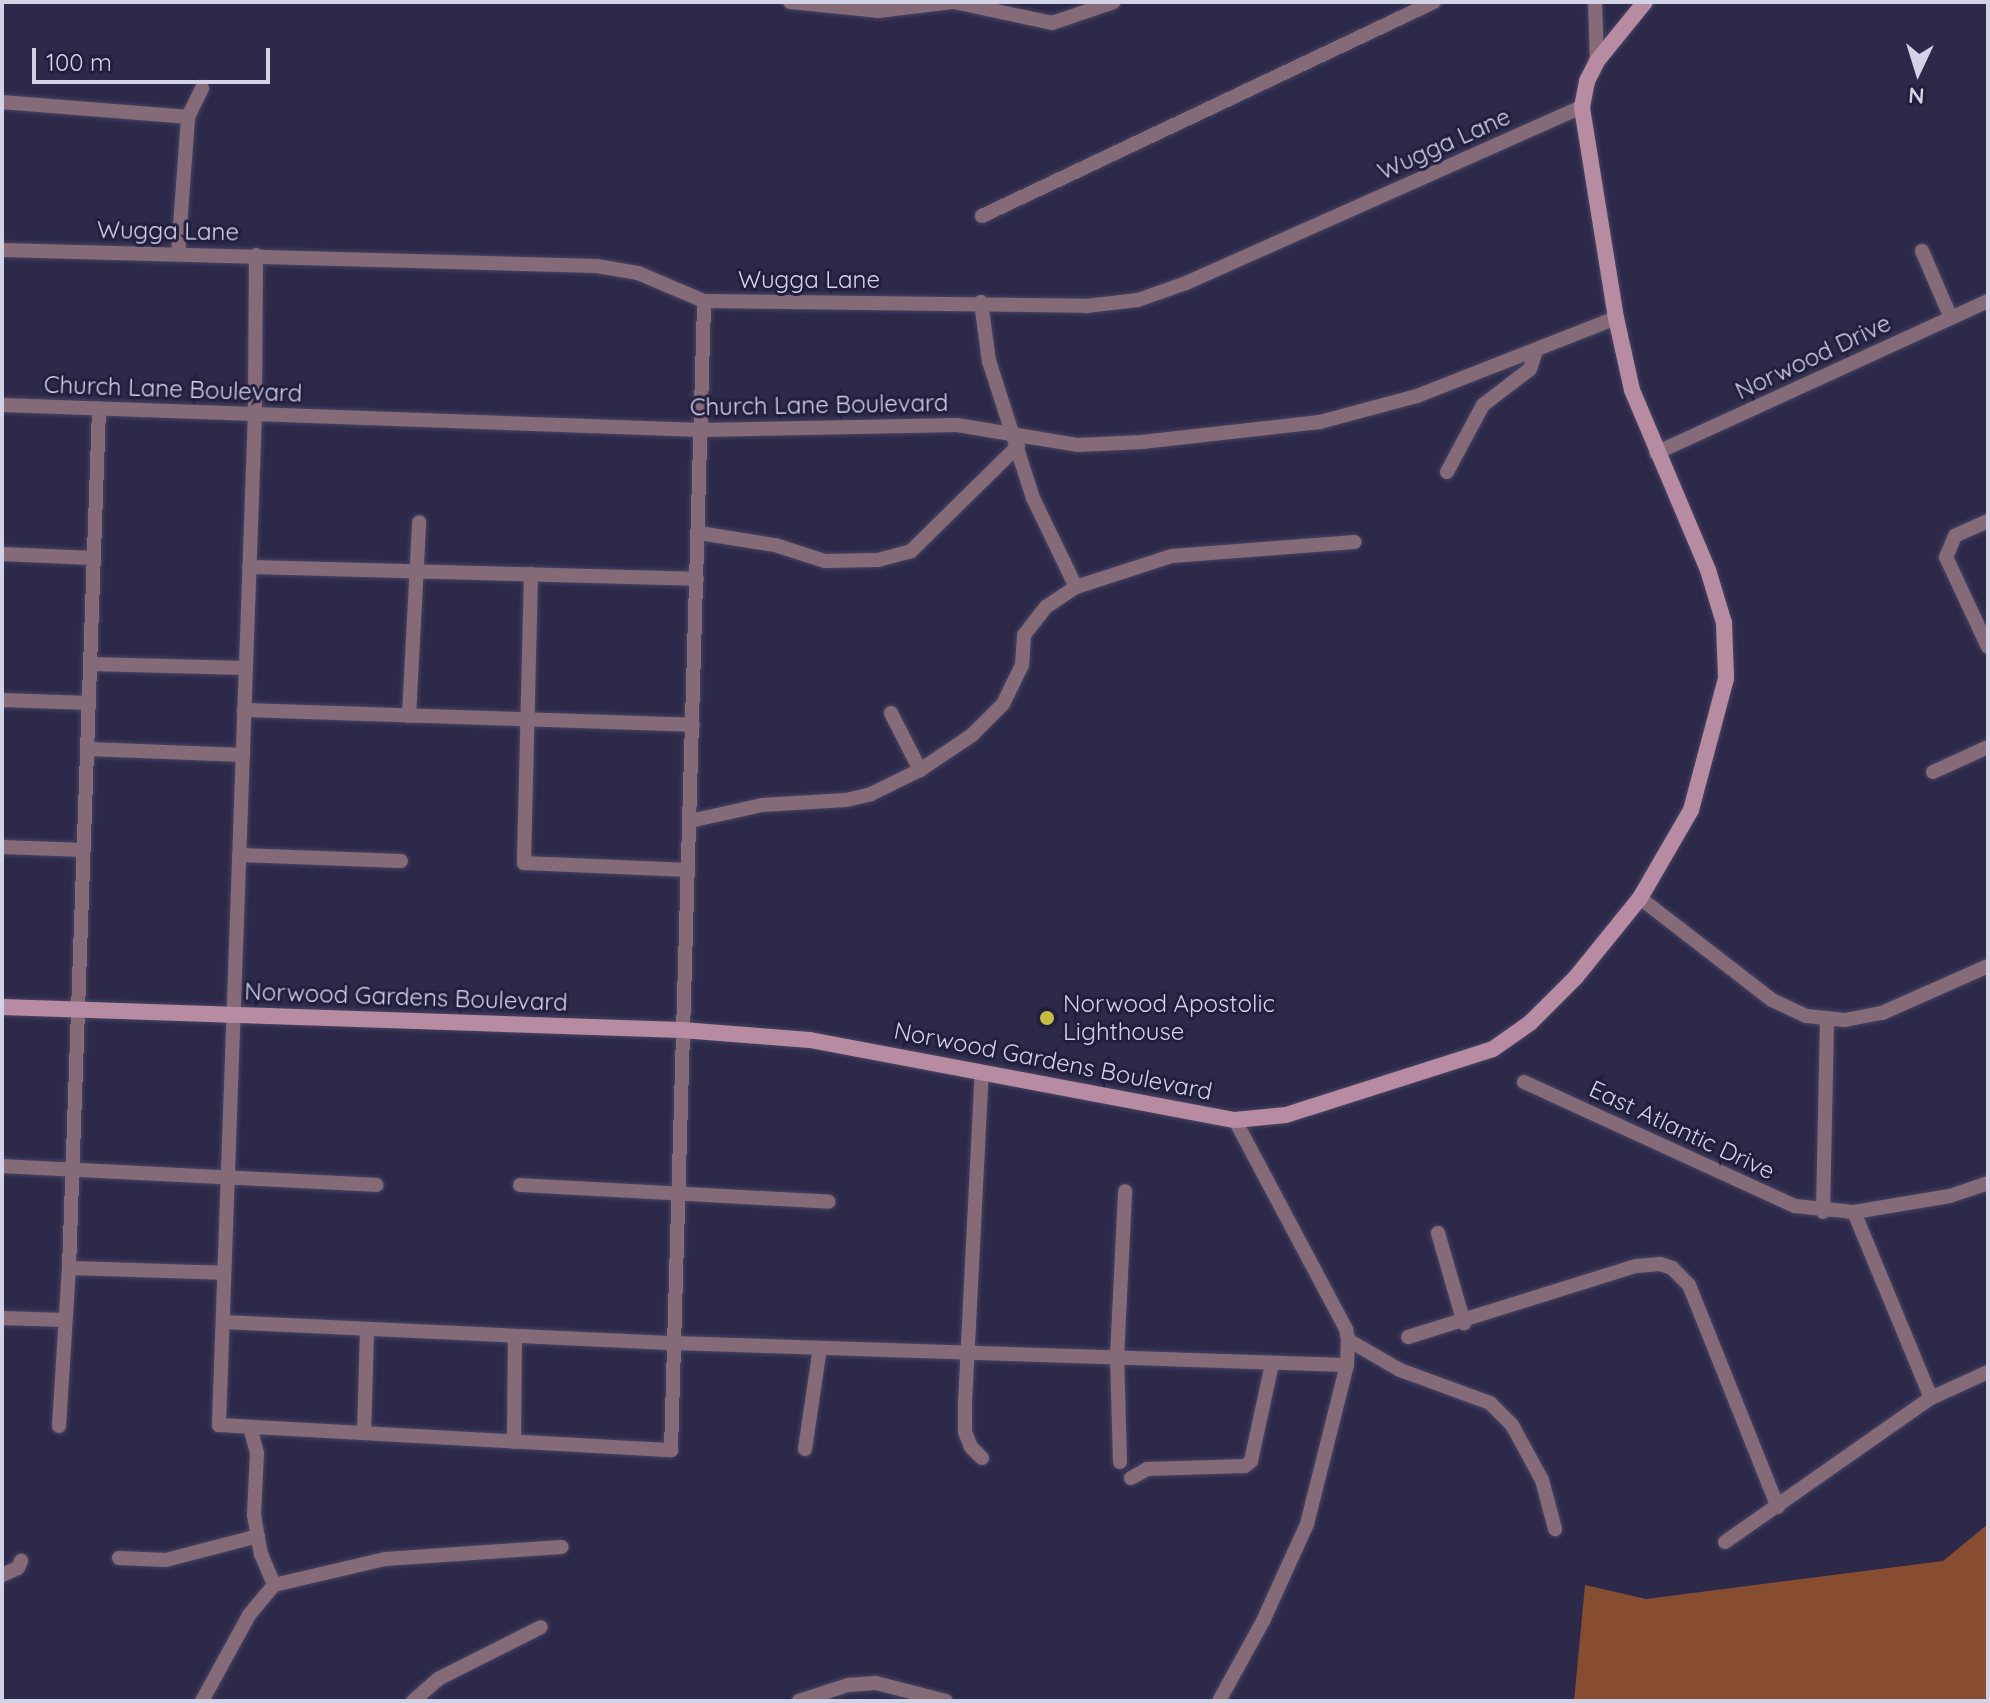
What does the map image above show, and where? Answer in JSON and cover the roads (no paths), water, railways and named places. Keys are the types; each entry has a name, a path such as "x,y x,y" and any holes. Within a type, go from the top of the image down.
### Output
{"street":[{"path":"790,2 878,11 954,2 1052,23 1114,2"},
{"path":"982,216 1434,2"},
{"path":"1595,2 1597,61"},
{"name":"Norwood Gardens Boulevard","path":"2,1007 682,1030 810,1040 1235,1120 1286,1115 1493,1049 1530,1023 1576,977 1640,898 1691,810 1726,678 1724,623 1708,570 1632,390 1616,318 1582,107 1587,81 1597,61 1645,2"},
{"path":"178,254 188,117 202,88"},
{"path":"2,102 188,117"},
{"name":"Wugga Lane","path":"2,250 597,266 638,273 704,301 981,302 1086,306 1138,300 1186,283 1582,107"},
{"path":"1922,251 1951,318"},
{"path":"256,255 255,413 219,1425 671,1450 704,301"},
{"name":"Norwood Drive","path":"1656,453 1988,301"},
{"path":"981,302 989,361 1033,498 1076,587"},
{"name":"Church Lane Boulevard","path":"2,405 702,430 957,425 1016,439 1078,445 1320,422 1417,396 1616,318"},
{"path":"1447,472 1483,405 1530,369 1536,350"},
{"path":"59,1426 69,1268 99,409"},
{"path":"699,533 775,545 825,561 878,560 911,551 1016,439"},
{"path":"1988,521 1955,536 1946,557 1988,647"},
{"path":"409,716 419,522"},
{"path":"690,821 762,805 859,797 920,770 972,735 1003,704 1022,665 1024,635 1046,607 1076,587 1172,556 1354,542"},
{"path":"2,554 92,558"},
{"path":"249,567 697,579"},
{"path":"531,574 524,863 688,870"},
{"path":"90,664 246,668"},
{"path":"2,700 89,703"},
{"path":"244,710 693,725"},
{"path":"891,713 920,770"},
{"path":"1933,772 1988,747"},
{"path":"88,749 243,755"},
{"path":"2,847 84,850"},
{"path":"239,855 401,861"},
{"path":"1640,898 1772,1000 1807,1016 1827,1020 1882,1013 1988,966"},
{"path":"1823,1212 1827,1020"},
{"path":"982,1073 965,1432 971,1447 982,1458"},
{"name":"East Atlantic Drive","path":"1524,1082 1795,1206 1823,1212 1854,1212 1950,1196 1988,1183"},
{"path":"1219,1701 1298,1548 1347,1365 1348,1340 1346,1329 1235,1120"},
{"path":"2,1166 377,1185"},
{"path":"520,1185 829,1202"},
{"path":"1120,1462 1117,1357 1125,1191"},
{"path":"1854,1212 1931,1398"},
{"path":"1438,1233 1464,1323"},
{"path":"1408,1337 1464,1323 1636,1266 1660,1264 1672,1268 1689,1285 1778,1507"},
{"path":"69,1268 224,1273"},
{"path":"2,1318 65,1320"},
{"path":"223,1322 515,1337 1347,1365"},
{"path":"364,1433 367,1329"},
{"path":"514,1442 515,1337"},
{"path":"1348,1340 1400,1370 1490,1403 1512,1425 1542,1480 1555,1529"},
{"path":"805,1449 820,1348"},
{"path":"1131,1478 1147,1469 1245,1466 1251,1461 1272,1364"},
{"path":"1725,1542 1931,1398 1988,1372"},
{"path":"250,1427 257,1453 254,1515 274,1585"},
{"path":"119,1558 166,1560 258,1536"},
{"path":"202,1701 249,1615 274,1585 385,1559 562,1547"},
{"path":"2,1575 18,1568 21,1561"},
{"path":"413,1701 438,1679 541,1627"},
{"path":"799,1701 848,1685 876,1683 946,1701"}],"place":[{"name":"Norwood Apostolic Lighthouse","path":"1047,1018"}]}
